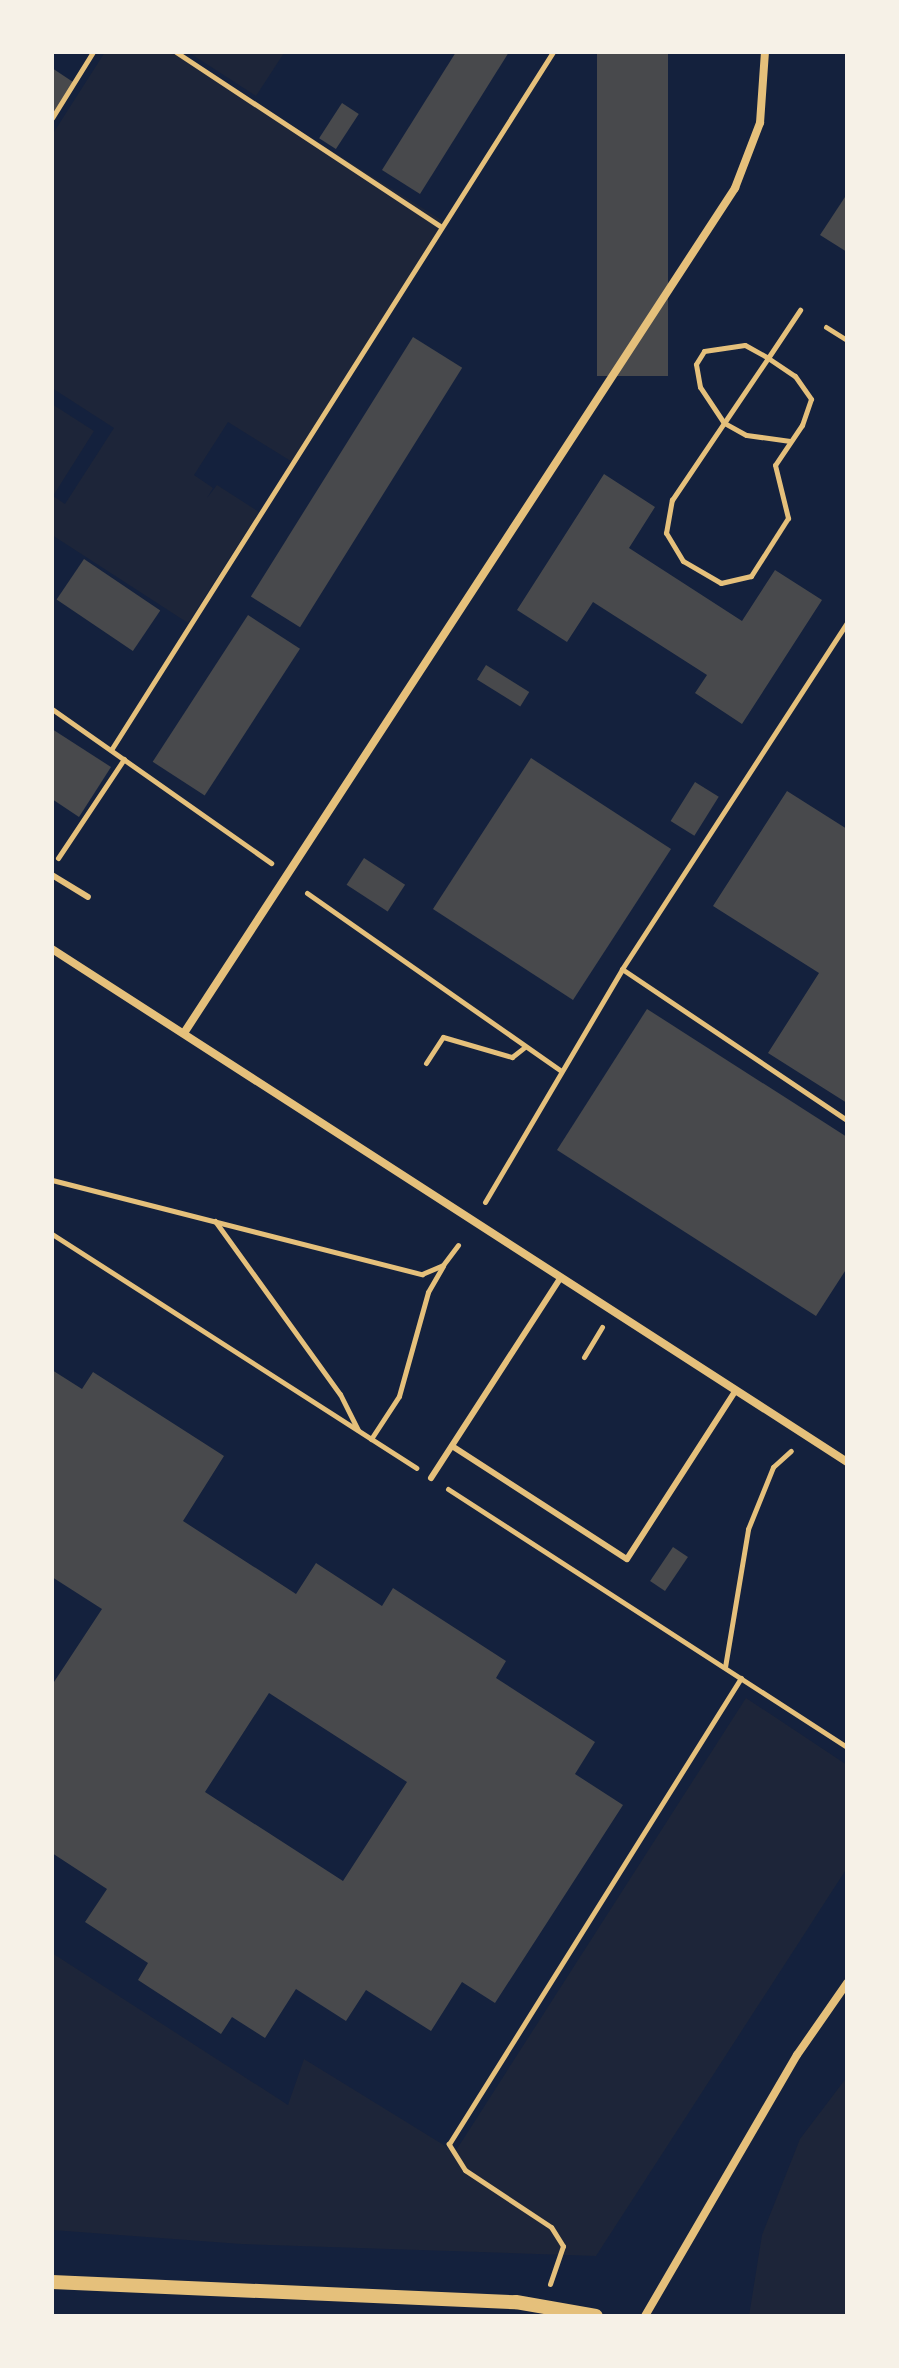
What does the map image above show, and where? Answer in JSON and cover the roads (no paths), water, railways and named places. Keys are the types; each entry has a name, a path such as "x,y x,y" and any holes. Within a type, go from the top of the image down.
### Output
{"street":[{"path":"184,1033 735,188 760,123 765,52"},
{"path":"52,949 847,1461"},
{"path":"645,2316 797,2055 847,1983"},
{"path":"52,2282 543,2305 596,2316"}],"lane":[{"path":"52,875 88,897"},
{"path":"431,1478 561,1277"},
{"path":"452,1446 627,1559 736,1390"}]}
